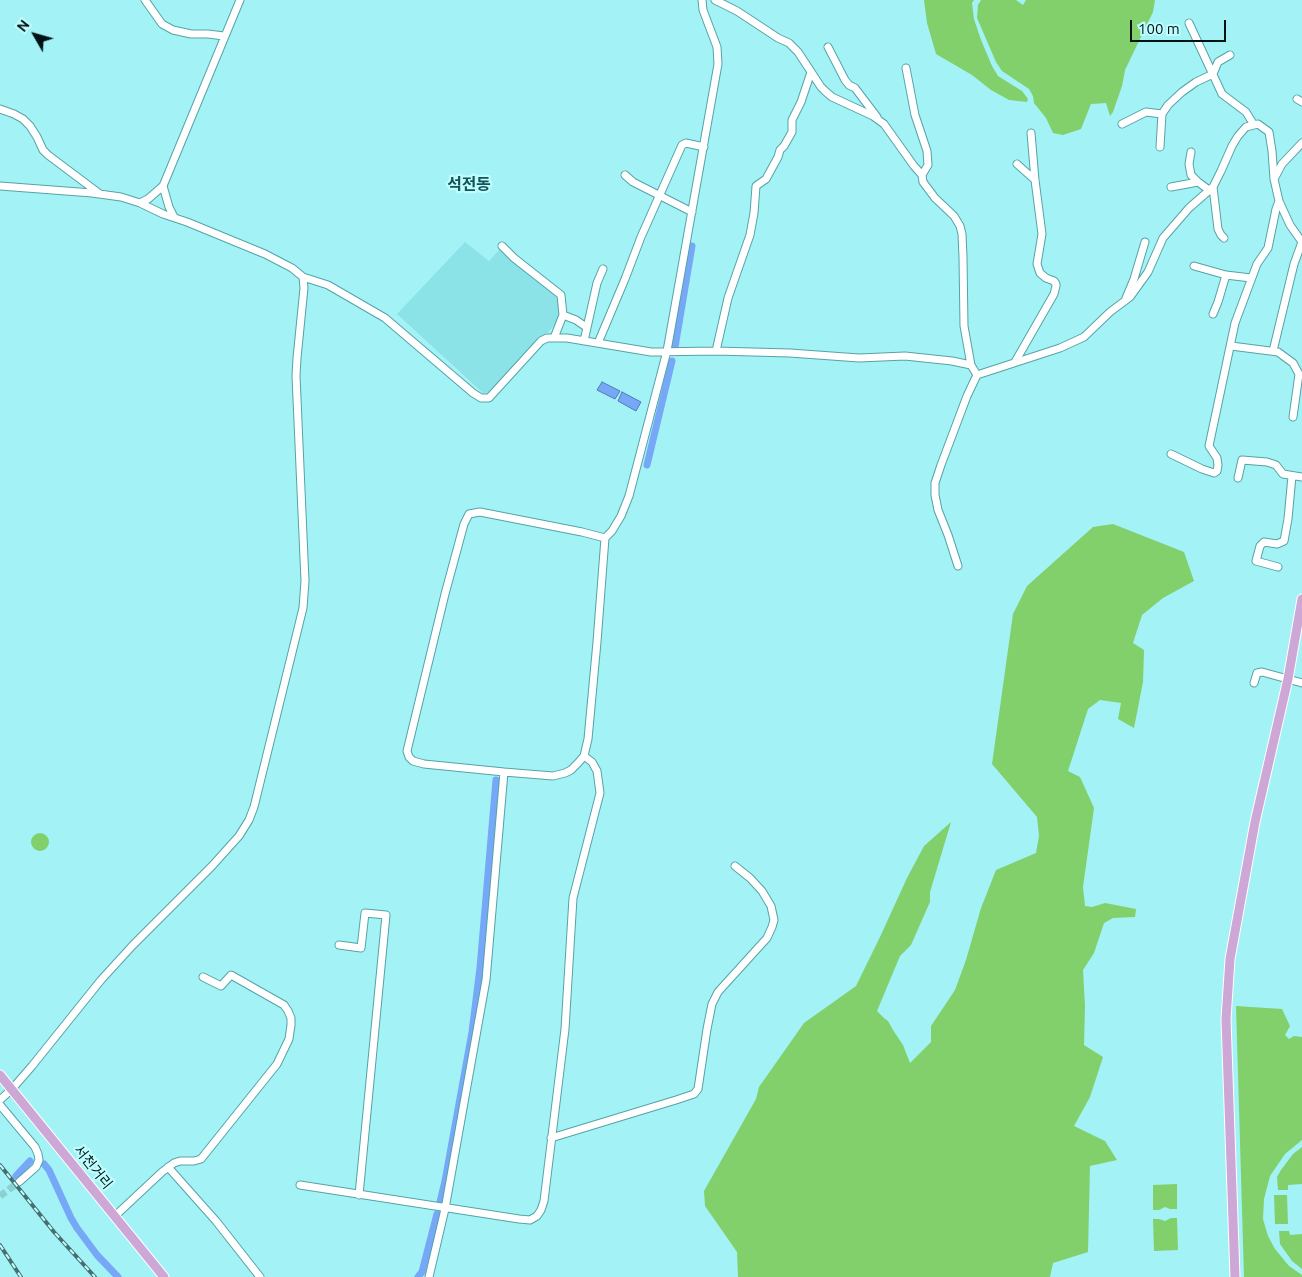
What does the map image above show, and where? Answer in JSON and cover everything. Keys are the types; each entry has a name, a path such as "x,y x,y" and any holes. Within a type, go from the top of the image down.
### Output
{"main road":[{"path":"1235,1277 1226,1019 1230,959 1255,822 1288,679 1302,599"},
{"name":"서천거리","path":"0,1075 164,1277"}],"street":[{"path":"145,0 162,24 173,30 192,34 224,36"},
{"path":"140,203 148,199 163,186 240,0"},
{"path":"605,538 480,512 469,514 464,524 445,594 407,751 413,761 424,764 553,776 570,770 584,756 588,739 605,538 622,516 629,496 667,351 718,64 716,47 703,10 702,0"},
{"path":"715,0 789,43 798,52 821,87 832,97 866,112 884,124 922,175 923,182 928,190 954,216 960,226 963,257 964,326 971,365 977,375"},
{"path":"1189,23 1222,94 1246,112 1254,125"},
{"path":"828,47 845,80 855,88 878,120"},
{"path":"1160,146 1162,114 1168,105 1196,82 1213,74 1218,62 1230,55"},
{"path":"906,68 915,114 926,151 928,165 922,175"},
{"path":"716,351 728,298 750,235 756,186 766,179 780,150 792,132 792,120 801,102 811,72"},
{"path":"0,109 22,119 30,126 43,150 48,155 101,194"},
{"path":"1122,124 1146,112 1162,114"},
{"path":"958,566 935,502 936,483 967,396 977,375 1060,348 1084,337 1110,312 1130,297 1148,272 1163,238 1189,208 1211,188 1238,136 1246,127 1258,124 1269,132 1274,179 1280,201 1290,225 1302,242 1294,264 1273,351"},
{"path":"1014,362 1054,294 1056,286 1054,282 1040,273 1037,264 1042,234 1031,133"},
{"path":"598,343 641,237 682,145 686,143 704,147"},
{"path":"1274,179 1282,164 1302,143"},
{"path":"1190,152 1188,164 1191,175 1198,182 1211,188"},
{"path":"1017,164 1035,180"},
{"path":"624,175 633,182 692,212"},
{"path":"1171,187 1198,182"},
{"path":"0,186 121,197 265,254 292,268 303,277 328,285 385,318 481,398 489,398 541,342 547,338 567,338 651,352 790,353 859,358 905,356 971,365"},
{"path":"163,186 174,217"},
{"path":"1211,188 1218,229 1220,235 1224,238"},
{"path":"1171,454 1202,469 1214,473 1217,471 1217,458 1209,446 1235,323 1251,278 1268,248 1276,209 1280,201"},
{"path":"1125,301 1145,242"},
{"path":"502,246 514,258 561,295 563,315 554,338"},
{"path":"1194,266 1226,275 1251,278"},
{"path":"584,341 597,283 603,269"},
{"path":"1212,314 1218,302 1226,275"},
{"path":"0,1100 32,1066 101,980 132,945 212,866 239,836 249,820 254,807 303,608 305,581 296,376 304,288 303,277"},
{"path":"563,315 576,320 586,327"},
{"path":"1230,346 1278,352 1293,362 1299,374 1294,417"},
{"path":"1238,478 1242,460 1267,462 1276,465 1283,474 1302,477"},
{"path":"1278,567 1256,561 1260,546 1264,542 1277,544 1284,541 1292,476"},
{"path":"1254,683 1257,674 1262,672 1302,683"},
{"path":"300,1185 444,1209 519,1219 530,1220 537,1216 541,1210 544,1201 564,1029 573,898 600,793 597,771 592,762 584,756"},
{"path":"429,1277 444,1209 486,980 504,772"},
{"path":"551,1138 676,1100 694,1094 698,1089 712,1004 718,992 767,938 774,920 771,906 762,891 735,866"},
{"path":"338,945 361,948 366,913 386,914 359,1195"},
{"path":"115,1216 168,1167 180,1161 201,1159 277,1064 289,1039 291,1018 284,1005 231,975 221,986 203,977"},
{"path":"0,1105 35,1148 40,1160 36,1167 19,1182"},
{"path":"168,1167 216,1221 260,1277"}],"shaded area":[{"path":"465,242 489,261 500,249 555,295 559,304 558,322 488,393 483,393 397,314"},
{"path":"602,382 620,391 615,399 597,390"},
{"path":"622,392 641,402 636,411 618,401"}],"green space":[{"path":"924,0 974,0 972,3 974,19 992,66 998,76 1022,91 1028,99 1027,102 1009,100 936,54 927,23"},
{"path":"981,0 1016,0 1023,5 1026,0 1155,0 1153,12 1125,70 1122,86 1113,112 1110,116 1106,103 1091,104 1081,129 1063,135 1053,133 1046,118 1034,103 1029,89 1002,71 996,62 977,18 978,5"},
{"path":"1113,524 1184,552 1194,581 1163,598 1142,615 1133,643 1144,650 1143,682 1134,728 1118,719 1121,703 1100,700 1088,709 1068,771 1080,777 1094,808 1083,887 1085,906 1092,907 1105,903 1136,909 1135,917 1113,918 1104,923 1094,953 1083,970 1085,1006 1084,1045 1103,1057 1090,1097 1074,1126 1105,1141 1117,1160 1090,1166 1088,1252 1053,1263 1050,1277 738,1277 737,1252 705,1206 704,1191 756,1099 759,1087 804,1023 856,986 924,846 951,822 930,892 930,902 911,945 900,956 877,1011 888,1021 903,1045 910,1063 931,1042 931,1026 955,990 981,908 996,870 1036,853 1039,836 1037,817 992,764 1013,614 1027,586 1093,527"},
{"path":"40,833 46,836 49,842 46,848 40,851 34,848 31,842 34,836"},
{"path":"1236,1006 1282,1009 1290,1026 1285,1035 1289,1039 1294,1036 1302,1037 1302,1140 1285,1154 1270,1176 1264,1199 1263,1219 1268,1236 1275,1249 1289,1266 1302,1275 1302,1277 1244,1277"},
{"path":"1302,1147 1302,1184 1288,1185 1288,1190 1278,1190 1277,1177 1293,1154"},
{"path":"1177,1184 1177,1209 1165,1207 1153,1210 1153,1185"},
{"path":"1274,1195 1287,1195 1288,1224 1275,1224"},
{"path":"1177,1218 1178,1250 1154,1251 1153,1219 1165,1221"},
{"path":"1279,1231 1289,1231 1290,1235 1302,1234 1302,1269 1292,1261 1280,1244"}],"waterway":[{"path":"675,347 692,246"},
{"path":"647,465 672,361"},
{"path":"440,1202 472,1032 480,968 496,780"},
{"path":"16,1176 30,1161"},
{"path":"44,1164 49,1170 77,1228 97,1255 118,1277"},
{"path":"418,1277 422,1272 437,1214"}],"tunnel":[{"path":"0,1196 19,1182"}],"railway":[{"path":"0,1165 54,1232 95,1277"},
{"path":"0,1245 21,1277"}],"district":[{"name":"석전동","path":"469,185"}]}
